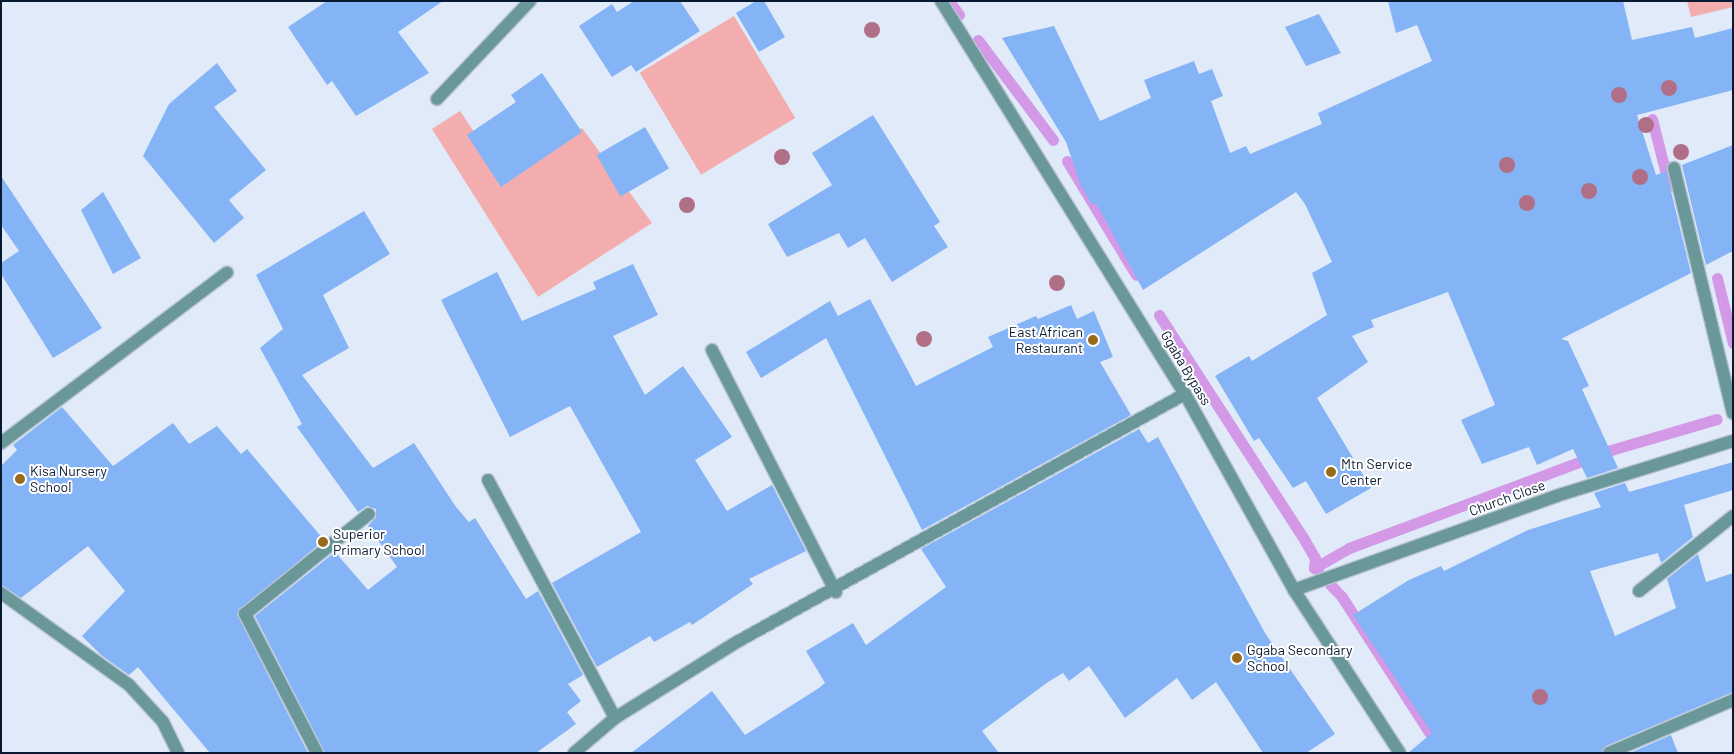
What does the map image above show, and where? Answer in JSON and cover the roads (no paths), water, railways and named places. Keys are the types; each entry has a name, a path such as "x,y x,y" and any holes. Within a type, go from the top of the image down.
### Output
{"street":[{"path":"437,99 530,1"},
{"name":"Ggaba Bypass","path":"941,1 1185,394 1294,590 1400,753"},
{"path":"1674,168 1733,413"},
{"path":"1,443 227,273"},
{"path":"712,350 836,592"},
{"path":"574,753 615,718 735,644 836,592 1185,394"},
{"name":"Church Close","path":"1294,590 1556,496 1733,441"},
{"path":"488,480 615,718"},
{"path":"317,753 245,614 370,514"},
{"path":"1639,591 1733,516"},
{"path":"1,593 130,685 163,722 178,753"},
{"path":"1609,753 1733,700"}],"waterway":[{"path":"949,1 959,15"},
{"path":"978,40 1053,140"},
{"path":"1652,119 1669,186"},
{"path":"1067,161 1136,275"},
{"path":"1717,278 1733,343"},
{"path":"1159,315 1305,541 1315,558 1314,568"},
{"path":"1314,568 1349,548 1611,450 1717,419"},
{"path":"1319,573 1342,597 1438,746"}],"place":[{"name":"East African Restaurant","path":"1093,340"},
{"name":"Mtn Service Center","path":"1331,472"},
{"name":"Kisa Nursery School","path":"20,479"},
{"name":"Superior Primary School","path":"323,542"},
{"name":"Ggaba Secondary School","path":"1237,658"}]}
